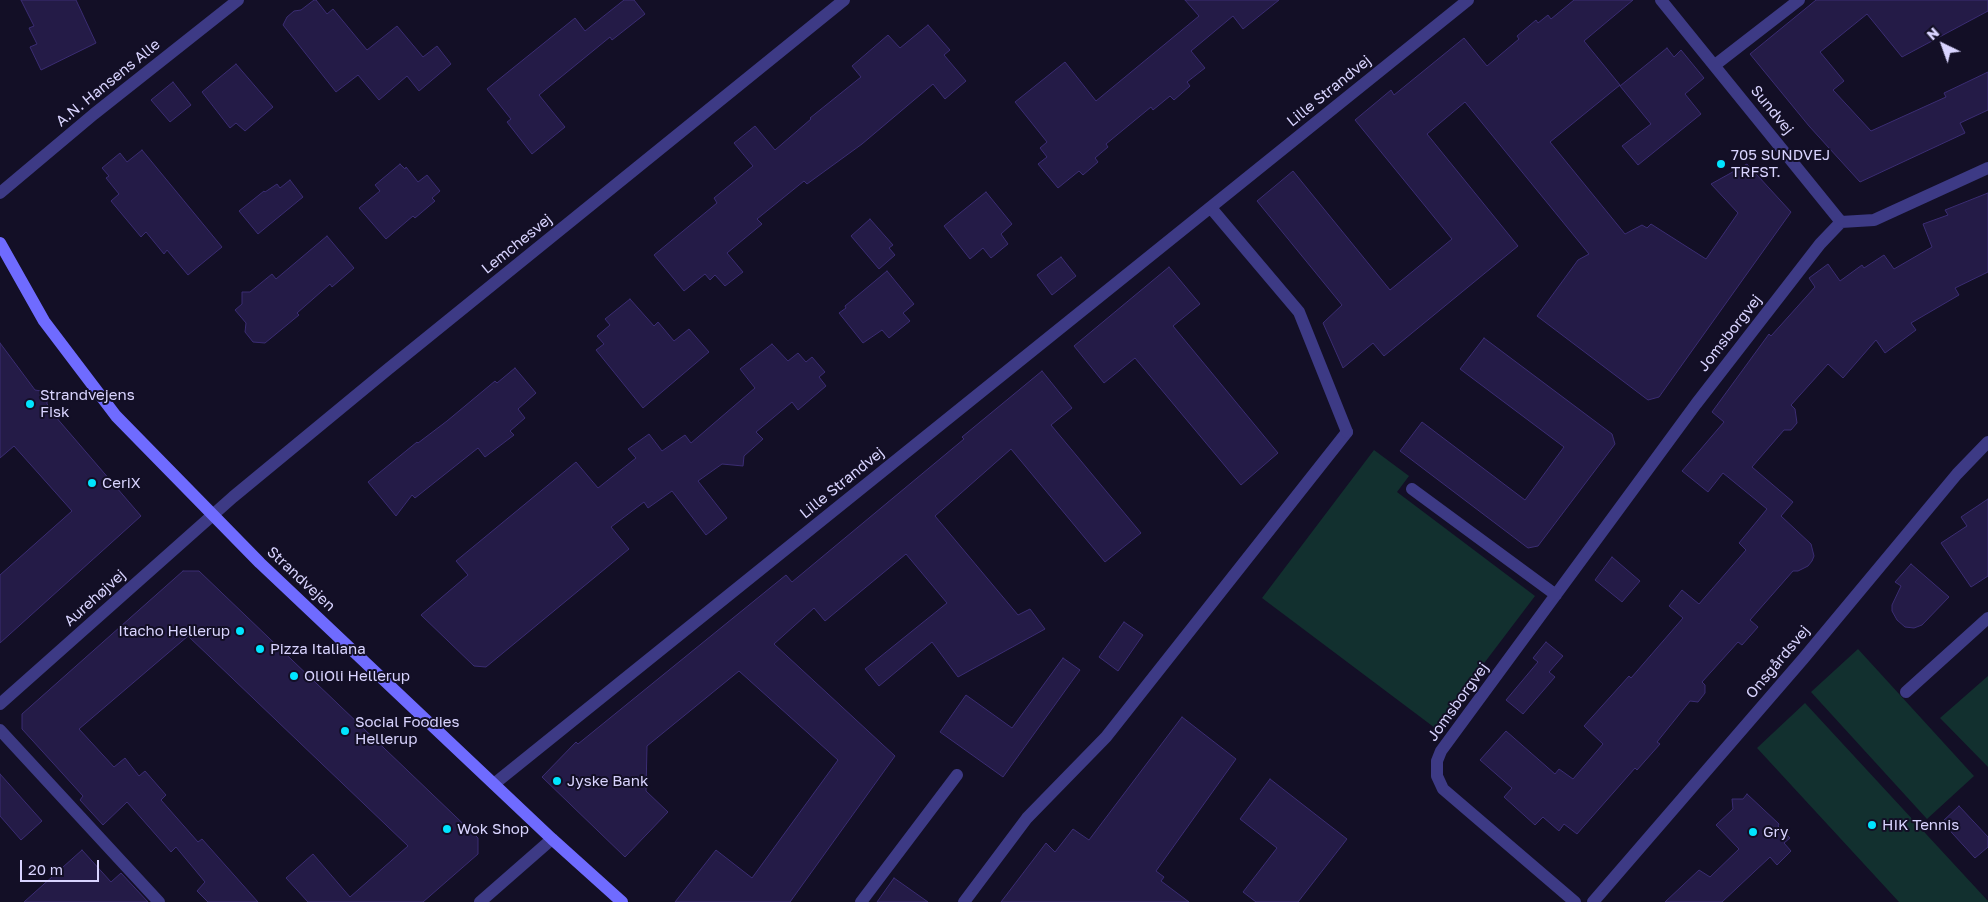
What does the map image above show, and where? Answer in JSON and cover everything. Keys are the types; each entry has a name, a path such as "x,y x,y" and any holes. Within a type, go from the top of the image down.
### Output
{"main road":[{"name":"Strandvejen","path":"2,252 44,321 116,416 260,563 552,839 622,902"}],"street":[{"name":"A.N. Hansens Alle","path":"0,193 94,114 238,0"},
{"name":"Lemchesvej","path":"212,515 387,370 844,0"},
{"name":"Lille Strandvej","path":"494,784 1468,0"},
{"name":"Sundvej","path":"1661,0 1841,222"},
{"path":"1715,66 1799,0"},
{"path":"1841,222 1874,220 1988,168"},
{"path":"964,902 1027,818 1106,737 1347,432 1299,312 1211,208"},
{"name":"Jomsborgvej","path":"1575,902 1454,799 1444,788 1438,776 1438,761 1441,752 1696,404 1820,244 1841,222"},
{"name":"Onsgårdsvej","path":"1593,902 1803,659 1957,474 1988,442"},
{"path":"1412,489 1556,596"},
{"name":"Aurehøjvej","path":"0,704 212,515"},
{"path":"1906,692 1988,618"},
{"path":"0,730 159,902"},
{"path":"861,902 957,775"},
{"path":"480,902 552,839"}],"green space":[{"path":"1374,450 1409,476 1397,492 1535,596 1435,728 1262,598"},
{"path":"1858,649 1974,776 1927,819 1811,692"},
{"path":"1988,676 1988,767 1940,718"},
{"name":"HIK Tennis","path":"1805,703 1988,902 1899,902 1757,748"}],"building":[{"path":"21,0 76,0 96,43 41,70 30,47 37,44 29,28 34,26"},
{"path":"314,0 327,14 333,9 367,50 397,26 423,57 437,46 451,64 419,91 407,76 379,100 358,75 336,92 283,25 287,17 294,11 301,10"},
{"path":"624,0 634,0 645,14 612,40 610,37 539,95 565,127 532,154 507,122 511,119 487,89 575,18 585,31"},
{"path":"1185,0 1279,0 1243,29 1233,16 1191,51 1205,68 1187,82 1190,86 1174,100 1170,96 1153,110 1151,107 1106,144 1108,147 1095,158 1098,162 1083,175 1079,171 1058,188 1038,164 1047,157 1040,148 1047,142 1015,102 1065,62 1096,101 1199,16"},
{"path":"1574,0 1633,0 1584,41 1620,85 1550,142 1625,234 1642,225 1647,228 1651,224 1706,259 1738,213 1711,184 1747,164 1791,212 1659,397 1648,400 1537,316 1578,260 1589,254 1465,102 1427,134 1518,246 1384,356 1373,343 1343,368 1323,323 1342,305 1257,201 1293,171 1390,290 1452,239 1355,120 1391,90 1394,95 1464,38 1487,66 1519,39 1517,36 1536,20 1538,23 1548,15 1551,19"},
{"path":"1816,0 1988,0 1988,11 1902,57 1867,14 1820,52 1844,81 1833,90 1871,131 1946,97 1944,93 1988,72 1988,110 1960,123 1965,133 1860,182 1809,126 1750,54"},
{"path":"928,25 950,50 944,55 966,81 945,99 933,84 862,144 807,184 804,181 757,219 762,224 727,253 743,272 725,286 715,275 710,280 705,274 684,291 654,255 717,203 714,198 753,166 734,143 755,126 775,150 810,118 861,77 852,66 888,35 900,48"},
{"path":"1667,48 1674,57 1681,50 1704,78 1685,94 1701,114 1638,165 1622,146 1651,124 1620,86"},
{"path":"236,64 273,107 245,131 236,123 230,128 202,92"},
{"path":"173,82 191,105 170,122 151,100"},
{"path":"142,150 222,247 188,275 167,250 164,254 146,232 141,237 111,201 119,194 106,178 109,176 102,168 120,153 127,162"},
{"path":"400,164 405,169 406,167 418,182 427,175 440,191 432,198 435,201 415,218 413,216 386,239 359,208 380,191 375,185"},
{"path":"290,180 303,197 258,234 239,211 264,191 277,184 280,188"},
{"path":"986,192 1012,224 1001,234 1008,244 991,258 983,248 970,259 944,226"},
{"path":"1988,193 1988,272 1955,288 1959,295 1911,323 1916,330 1885,353 1876,340 1843,378 1828,364 1791,405 1795,409 1797,423 1791,430 1784,430 1752,467 1793,502 1781,516 1811,544 1814,556 1812,561 1808,566 1798,571 1793,571 1750,620 1758,627 1742,645 1738,642 1702,682 1705,685 1705,693 1698,702 1690,701 1657,742 1660,744 1637,770 1635,768 1577,834 1564,824 1559,831 1543,817 1535,825 1504,797 1512,788 1480,760 1506,731 1555,774 1559,769 1573,779 1603,744 1584,726 1629,676 1631,678 1683,618 1669,606 1682,590 1699,604 1746,550 1739,543 1767,509 1723,473 1708,492 1682,471 1724,422 1712,412 1769,334 1771,336 1815,287 1809,278 1828,264 1840,281 1862,265 1864,268 1884,255 1894,269 1932,247 1923,224 1948,215 1945,210"},
{"path":"870,219 893,245 889,248 895,255 879,269 851,236"},
{"path":"327,236 354,268 332,287 330,284 297,313 299,315 265,343 253,342 245,332 246,323 235,310 242,304 242,292 250,292 272,274 276,279"},
{"path":"1061,257 1076,276 1052,295 1037,275"},
{"path":"1169,267 1200,304 1173,326 1278,453 1241,485 1135,358 1104,383 1074,346"},
{"path":"887,271 914,304 903,313 910,321 889,338 882,330 863,343 839,313"},
{"path":"630,299 654,326 658,322 674,341 689,329 709,352 643,408 596,350 604,344 597,336 610,325 605,319"},
{"path":"1484,338 1612,434 1615,444 1538,546 1528,548 1400,451 1422,422 1525,500 1564,447 1460,369"},
{"path":"0,343 35,390 41,391 47,398 47,404 57,415 55,416 141,516 0,643 0,575 72,511 14,446 0,458"},
{"path":"772,344 788,361 798,353 806,362 812,357 825,372 819,377 826,386 798,410 792,402 756,432 763,439 744,456 743,466 722,464 698,481 727,518 706,535 672,491 648,508 644,502 611,527 629,549 486,667 474,666 421,615 468,575 456,561 576,462 598,488 636,458 628,449 649,434 662,451 685,435 691,443 755,388 740,369"},
{"path":"515,368 536,393 518,409 525,418 510,431 514,435 485,457 478,448 415,498 412,495 396,516 368,482 495,381 497,383"},
{"path":"1042,371 1072,408 1051,425 1141,533 1105,562 1011,449 935,516 1018,615 1030,609 1045,629 958,677 932,642 879,686 865,669 947,603 906,554 825,621 814,608 774,644 895,756 790,902 675,902 716,850 752,878 838,760 739,671 647,746 646,791 668,812 625,857 542,777 576,742 578,744 786,575 792,582 964,439 962,437"},
{"path":"1988,499 1988,576 1971,587 1941,543 1967,526 1961,517"},
{"path":"1612,557 1640,581 1622,602 1595,580"},
{"path":"1911,564 1949,597 1922,625 1914,628 1905,627 1897,620 1892,611 1892,605 1901,586 1895,582"},
{"path":"183,571 199,571 478,838 478,854 423,902 308,902 286,878 313,854 350,897 408,846 188,636 79,729 114,767 125,758 139,776 145,771 166,795 161,800 198,842 202,839 258,902 208,902 197,891 205,882 176,847 171,852 127,802 103,825 80,800 83,796 22,729 22,714"},
{"path":"1124,622 1143,635 1118,671 1099,657"},
{"path":"1546,642 1563,656 1549,672 1555,677 1523,714 1506,700 1538,662 1533,658"},
{"path":"1063,658 1080,670 1003,777 940,732 966,695 1012,728"},
{"path":"1182,717 1236,759 1156,871 1164,877 1161,881 1189,902 1001,902 1046,843 1055,852 1073,829 1089,840"},
{"path":"0,774 42,821 21,840 0,816"},
{"path":"1270,779 1347,839 1298,902 1256,902 1243,892 1277,848 1240,819"},
{"path":"1747,794 1779,824 1778,826 1790,838 1784,843 1791,851 1777,865 1770,857 1722,902 1665,902 1699,870 1710,877 1739,849 1716,825 1733,809 1732,799 1743,799"},
{"path":"1959,806 1988,837 1988,847 1975,858 1942,822"},
{"path":"82,850 111,882 121,873 148,902 24,902"},
{"path":"894,878 928,902 877,902"}],"place":[{"name":"705 SUNDVEJ TRFST.","path":"1721,164"},
{"name":"Strandvejens Fisk","path":"30,404"},
{"name":"CeriX","path":"92,483"},
{"name":"Itacho Hellerup","path":"240,631"},
{"name":"Pizza Italiana","path":"260,649"},
{"name":"OliOli Hellerup","path":"294,676"},
{"name":"Social Foodies Hellerup","path":"345,731"},
{"name":"Jyske Bank","path":"557,781"},
{"name":"HIK Tennis","path":"1872,825"},
{"name":"Wok Shop","path":"447,829"},
{"name":"Gry","path":"1753,832"}]}
